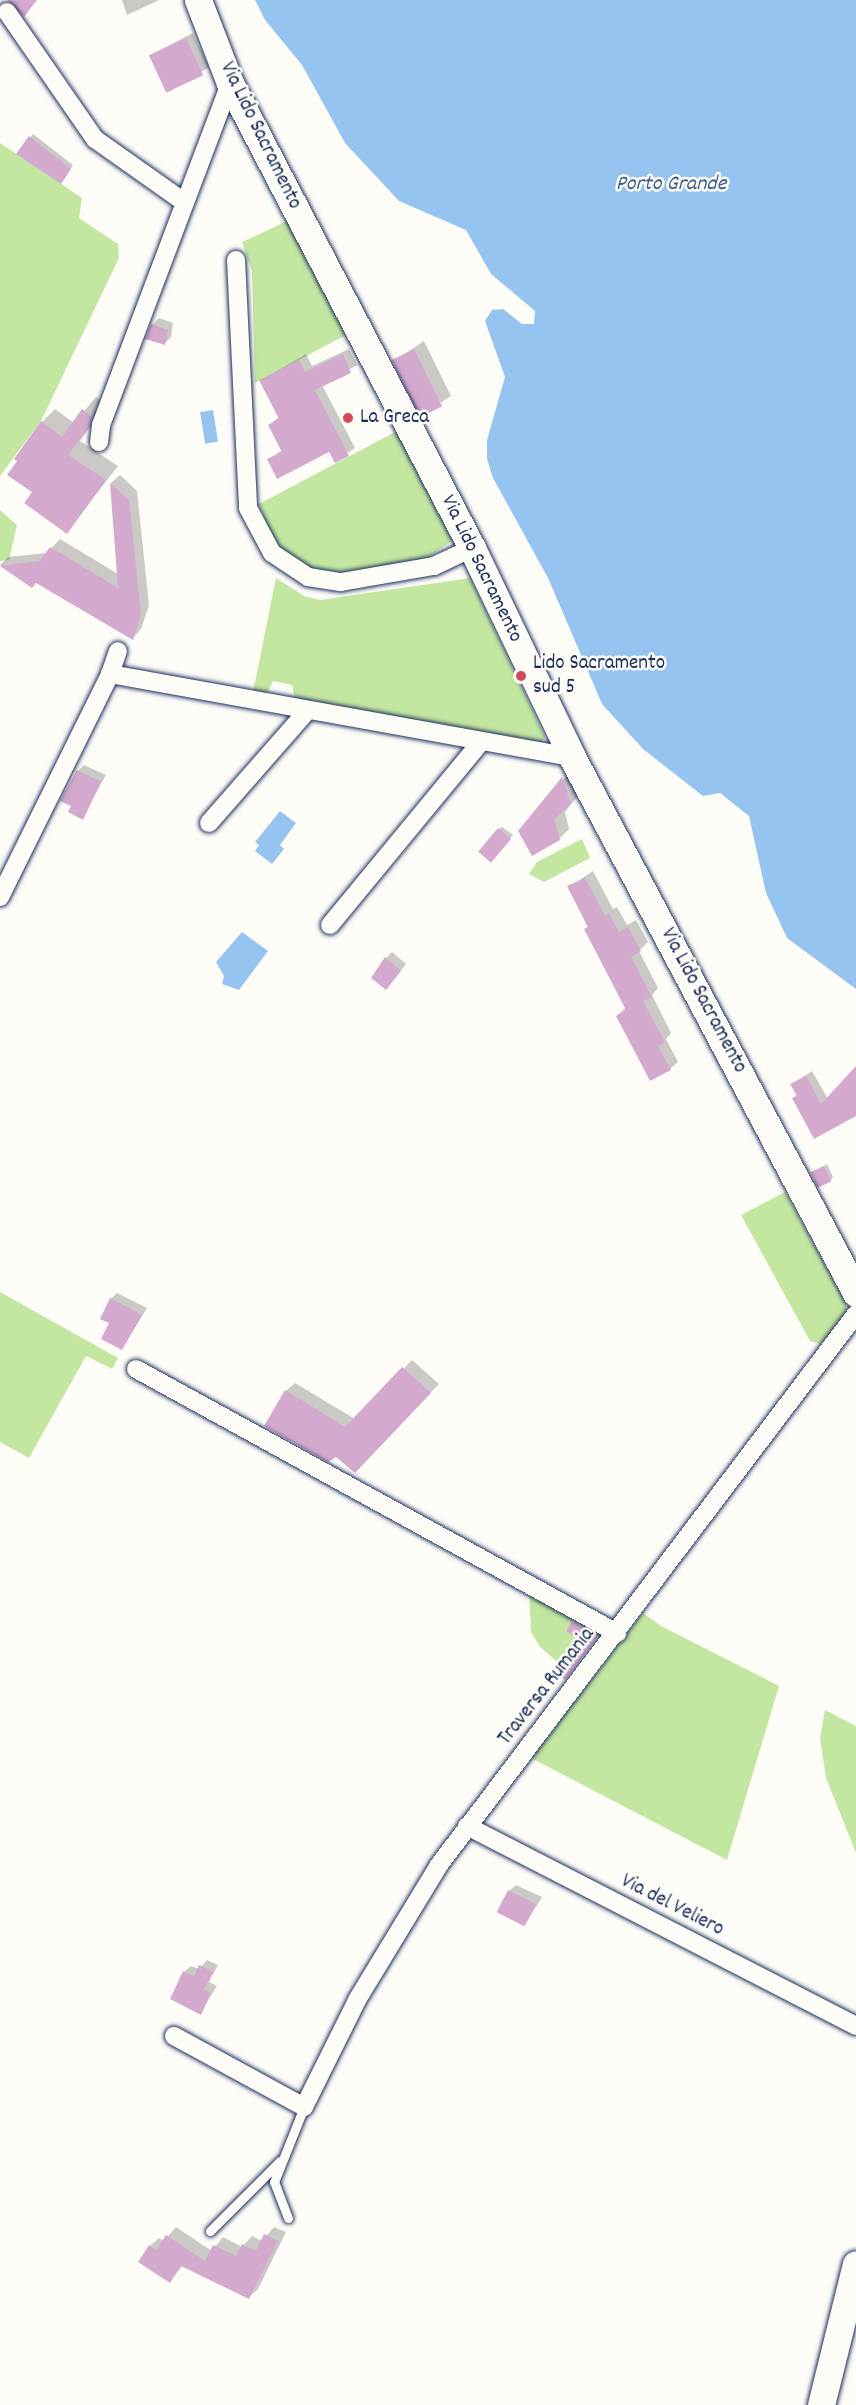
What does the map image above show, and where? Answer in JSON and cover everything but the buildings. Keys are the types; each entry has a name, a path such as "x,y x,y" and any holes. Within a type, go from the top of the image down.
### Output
{"street":[{"name":"Via Lido Sacramento","path":"198,0 230,82 472,548 572,757 856,1293"},
{"path":"7,12 95,139 184,202"},
{"path":"99,442 101,425 230,82"},
{"path":"236,260 248,508 272,553 308,577 341,582 434,566 472,548"},
{"path":"1,889 110,674 118,651"},
{"path":"110,674 572,757"},
{"path":"209,823 307,711"},
{"path":"330,925 480,742"},
{"name":"Traversa Rumania","path":"304,2108 375,1970 410,1909 467,1826 617,1633 856,1314"},
{"path":"136,1369 617,1633"},
{"name":"Via del Veliero","path":"467,1826 856,2026"},
{"path":"174,2036 304,2108"},
{"path":"822,2405 856,2264"}],"lane":[{"path":"288,2218 274,2182 304,2108"},
{"path":"210,2231 281,2160"}],"green space":[{"path":"0,143 82,198 79,218 118,244 119,258 41,421 0,476"},
{"path":"289,220 348,334 255,383 252,271 242,242"},
{"path":"397,431 455,539 425,559 331,576 320,574 283,551 271,535 259,504"},
{"path":"0,510 17,525 9,560 0,561"},
{"path":"276,578 304,596 320,600 470,578 545,737 540,744 295,700 292,685 273,681 267,694 253,692"},
{"path":"582,839 590,858 544,882 529,874 537,862"},
{"path":"785,1192 846,1303 846,1312 840,1323 821,1344 810,1341 741,1215"},
{"path":"0,1292 118,1358 112,1369 86,1356 29,1458 0,1442"},
{"path":"529,1590 575,1617 566,1631 580,1641 562,1666 540,1647 531,1632"},
{"path":"643,1613 661,1626 779,1686 727,1860 531,1758"},
{"path":"825,1710 856,1726 856,1853 826,1778 820,1738"}],"water":[{"name":"Porto Grande","path":"255,0 856,0 856,989 787,938 766,893 749,816 720,793 703,796 643,749 602,704 548,578 493,478 487,459 487,440 505,377 485,321 492,310 503,309 522,324 534,324 535,311 491,274 466,230 399,201 345,143 302,65 265,20"},
{"path":"213,410 218,442 205,444 200,412"},
{"path":"280,811 296,823 280,845 284,849 272,864 255,851 259,845 255,842"},
{"path":"242,932 268,951 239,990 222,984 224,976 216,962"}],"place":[{"name":"La Greca","path":"348,418"},
{"name":"Lido Sacramento sud 5","path":"521,676"}]}
